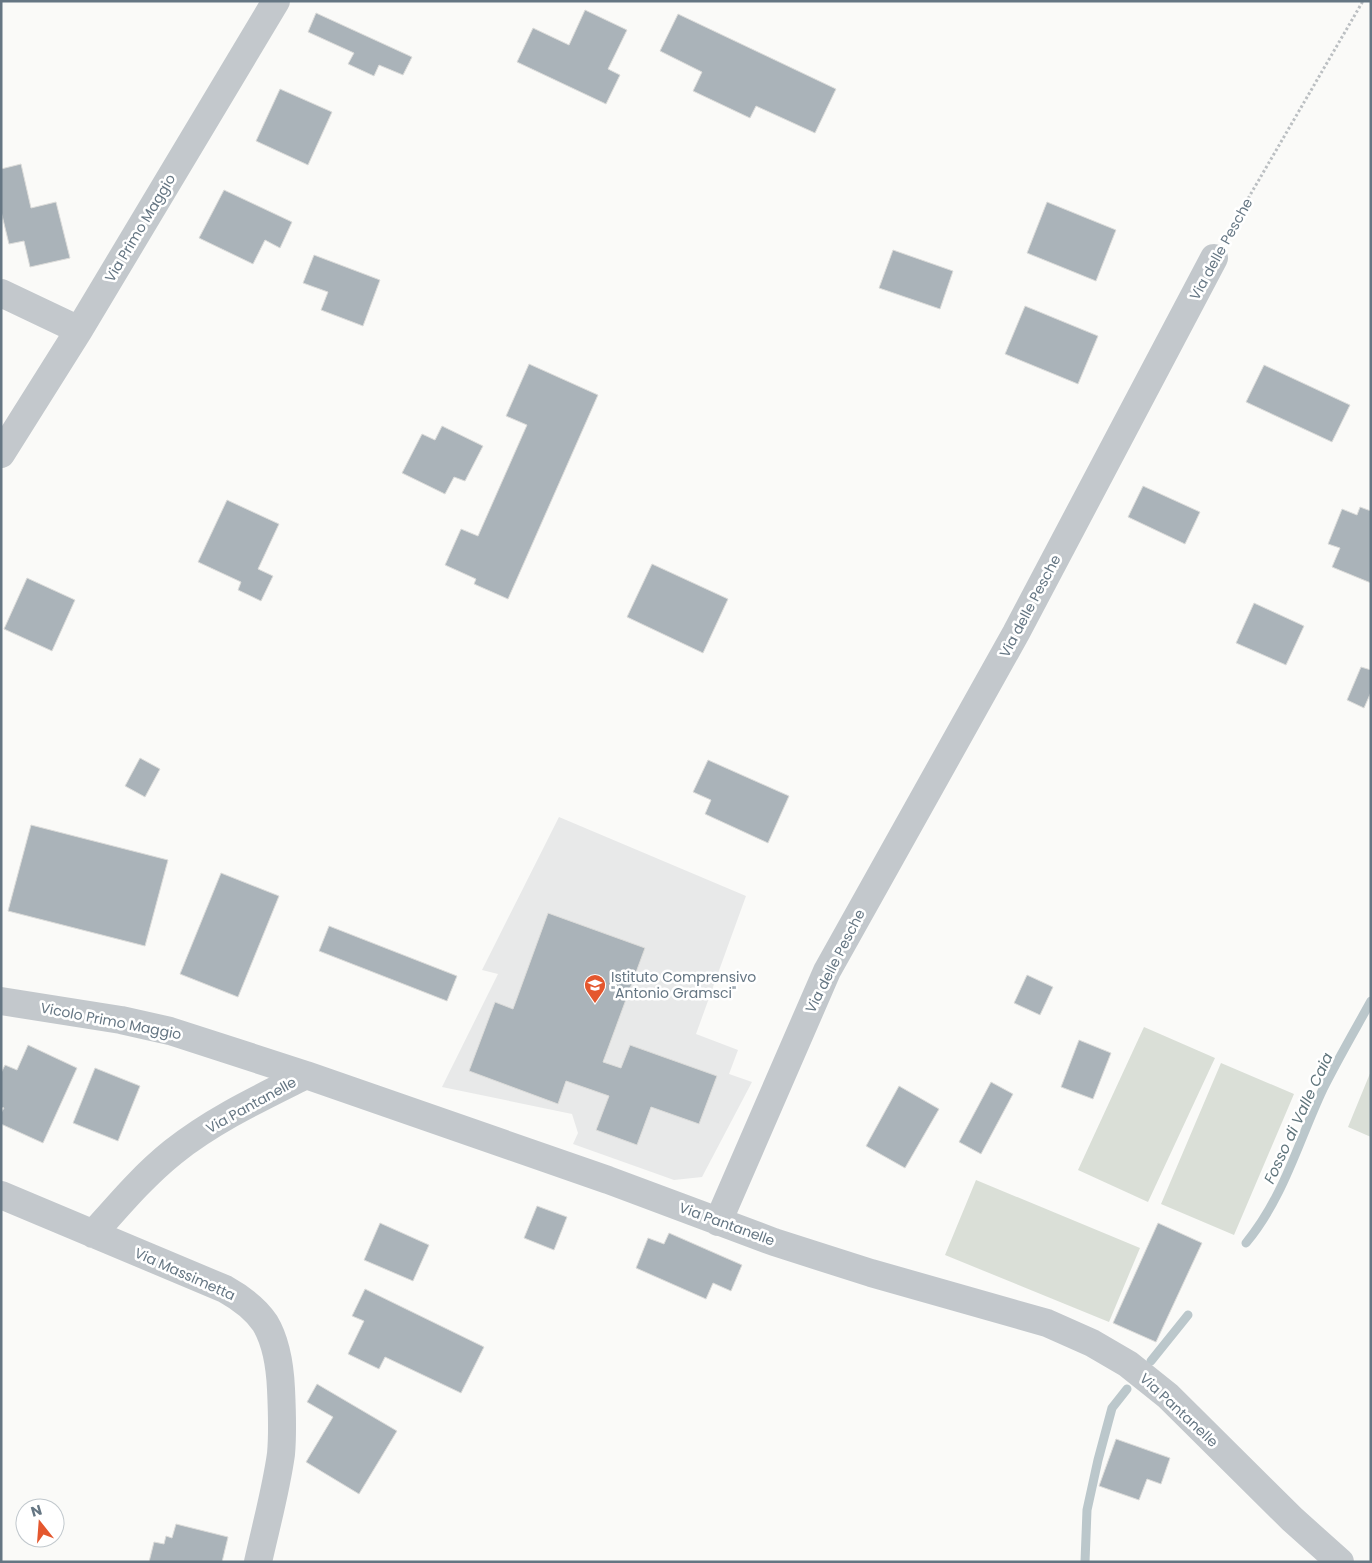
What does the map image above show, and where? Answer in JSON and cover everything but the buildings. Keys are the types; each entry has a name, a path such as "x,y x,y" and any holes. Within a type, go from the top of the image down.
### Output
{"street":[{"name":"Via Primo Maggio","path":"1,454 79,330 276,1"},
{"name":"Via delle Pesche","path":"718,1222 828,971 1016,633 1214,258"},
{"path":"1,293 79,330"},
{"name":"Vicolo Primo Maggio","path":"1,1001 121,1020 170,1031 306,1075"},
{"name":"Via Pantanelle","path":"93,1234 136,1186 172,1152 233,1112 306,1075 608,1180 718,1222 846,1265 1047,1324 1092,1343 1128,1364 1168,1396 1285,1512 1340,1562"},
{"name":"Via Massimetta","path":"1,1196 225,1289 244,1300 260,1315 275,1346 278,1359 282,1436 279,1467 258,1562"}],"path":[{"name":"Via delle Pesche","path":"1214,258 1363,1"}],"shaded area":[{"name":"Istituto Comprensivo \"Antonio Gramsci\"","path":"559,817 746,896 696,1034 738,1050 729,1074 752,1082 702,1177 674,1180 573,1144 578,1133 572,1114 442,1087 498,974 482,970"},
{"path":"1144,1027 1215,1058 1148,1202 1078,1170"},
{"path":"1221,1063 1294,1094 1234,1235 1161,1204"},
{"path":"1371,1071 1371,1137 1348,1127"},
{"path":"976,1180 1140,1248 1109,1322 945,1255"}],"waterway":[{"name":"Fosso di Valle Caia","path":"1246,1243 1271,1207 1323,1089 1371,1001"},
{"name":"Fosso di Valle Caia","path":"1151,1361 1188,1315"},
{"name":"Fosso di Valle Caia","path":"1085,1562 1087,1510 1098,1460 1112,1408 1127,1389"}],"place":[{"name":"Istituto Comprensivo \"Antonio Gramsci\"","path":"595,1004"}]}
